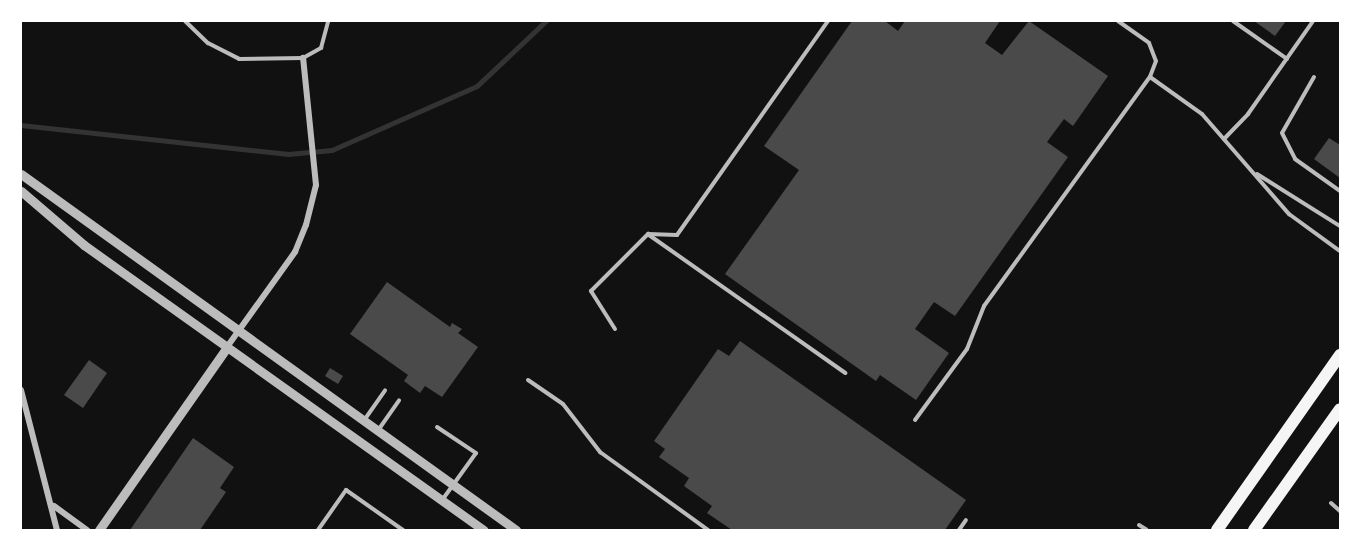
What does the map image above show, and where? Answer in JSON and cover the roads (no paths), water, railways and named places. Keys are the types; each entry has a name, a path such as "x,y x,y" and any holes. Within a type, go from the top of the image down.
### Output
{"main road":[{"path":"1217,530 1340,355"},
{"path":"1254,530 1340,409"},
{"path":"1225,530 1232,508"}],"street":[{"path":"99,530 295,252 316,185 306,106 303,58"},
{"path":"21,174 376,432 516,530"},
{"path":"21,191 84,245 484,530"},
{"path":"21,390 54,506 57,530"},
{"path":"54,506 87,530"}],"lane":[{"path":"185,21 208,43 239,59 303,58 321,48 328,21"},
{"path":"615,329 591,291 648,234 677,235 828,21"},
{"path":"915,420 966,349 984,306 1150,77 1156,61 1149,43 1118,21"},
{"path":"1233,21 1287,59"},
{"path":"1224,139 1287,59 1313,21"},
{"path":"1150,77 1202,114 1289,214 1340,251"},
{"path":"1314,77 1282,133 1295,159 1340,191"},
{"path":"1254,172 1340,226"},
{"path":"648,234 845,373"},
{"path":"528,380 564,404 600,452 708,530"},
{"path":"363,422 385,390"},
{"path":"376,432 399,400"},
{"path":"437,427 476,453 442,500"},
{"path":"318,530 346,490 404,530"},
{"path":"1331,503 1340,511"},
{"path":"959,530 966,520"},
{"path":"1139,525 1147,530"}],"waterway":[{"path":"21,125 288,154 332,150 477,86 546,21"}]}
